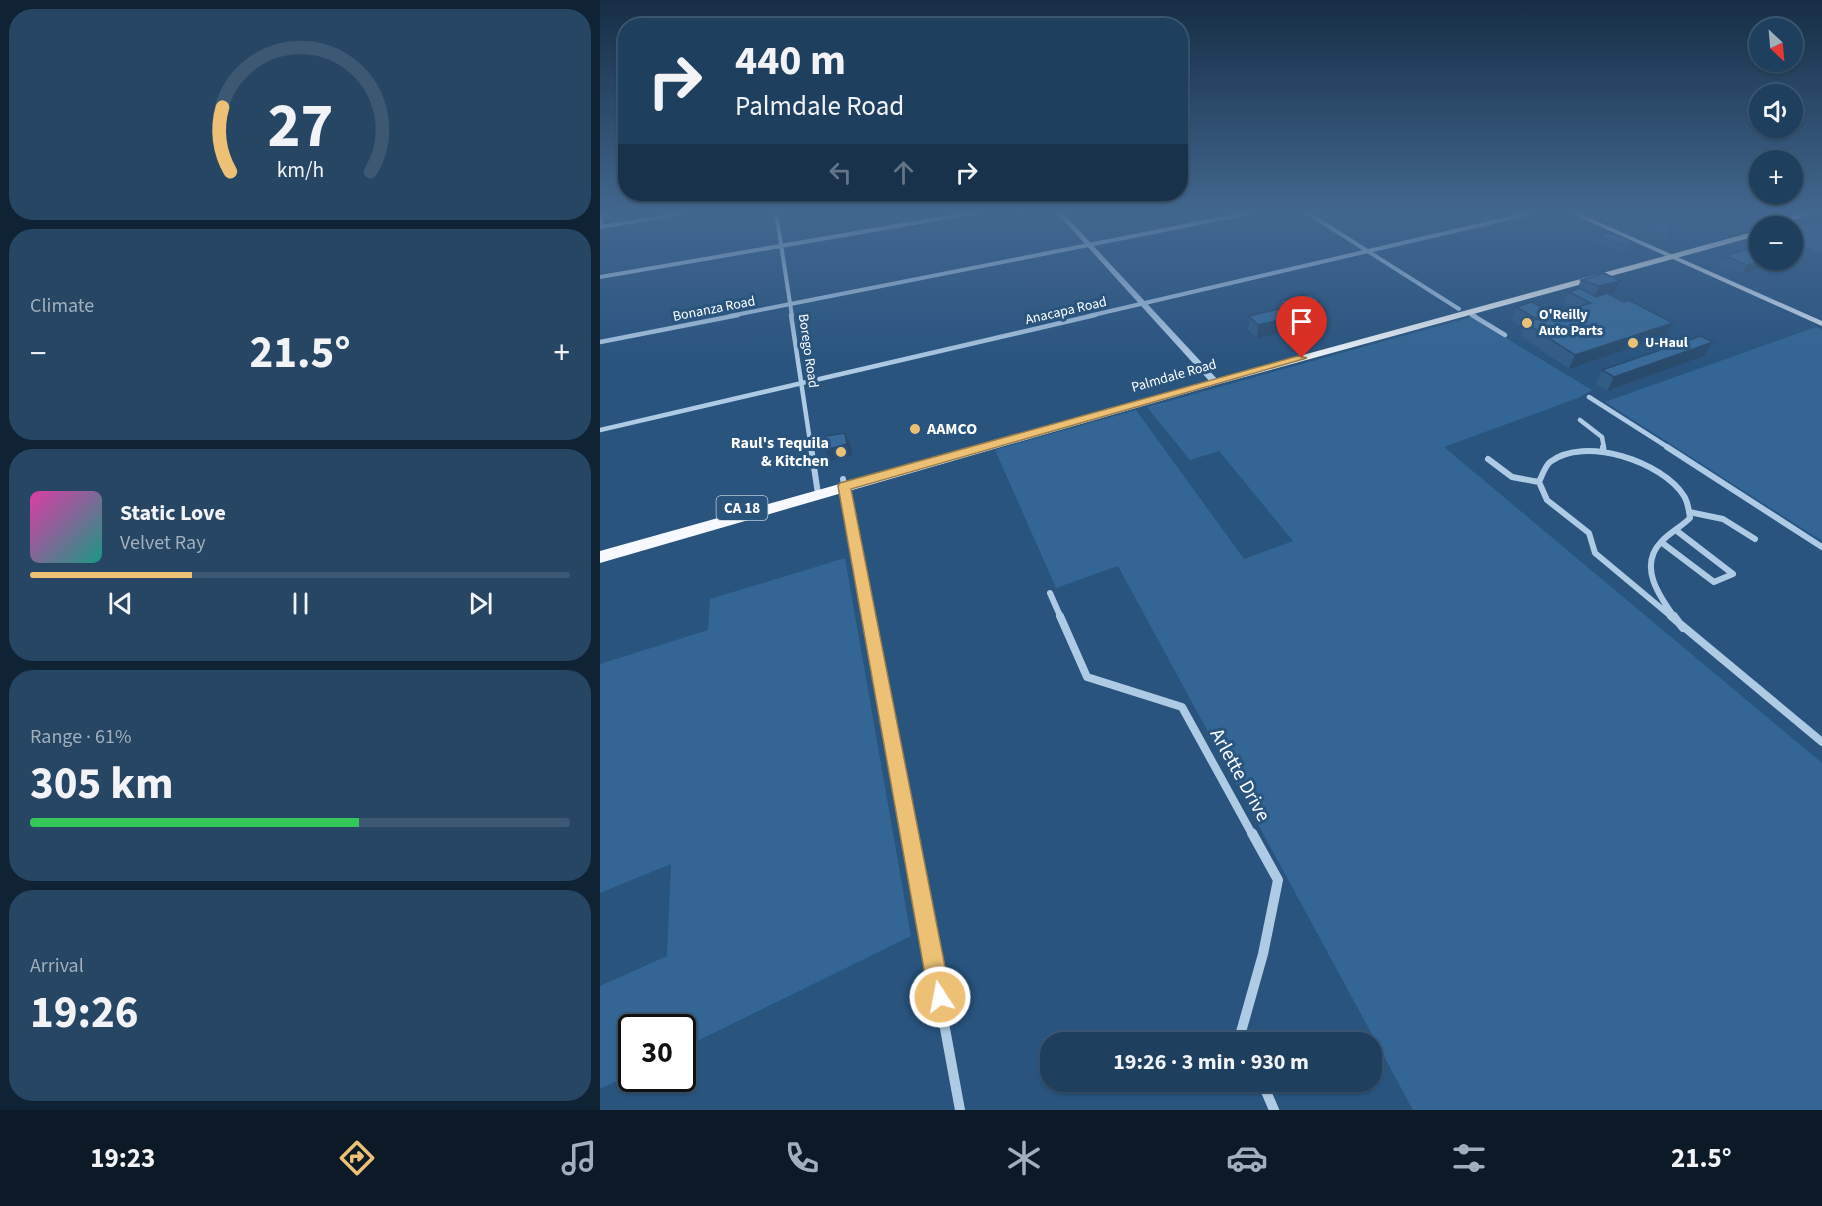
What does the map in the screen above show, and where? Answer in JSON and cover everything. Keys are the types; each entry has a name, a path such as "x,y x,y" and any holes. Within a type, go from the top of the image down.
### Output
{"highway":[{"name":"Palmdale Road","path":"600,557 844,483 1212,379 1635,264"},
{"name":"Palmdale Road","path":"600,548 817,491"}],"main road":[{"path":"1688,264 1822,324"}],"street":[{"path":"600,277 677,264"},
{"name":"Borego Road","path":"782,264 817,491"},
{"name":"Bonanza Road","path":"600,342 995,264"},
{"path":"1106,264 1212,379"},
{"name":"Anacapa Road","path":"600,430 1318,264"},
{"path":"1388,264 1505,335"},
{"path":"1589,397 1822,547"},
{"path":"1580,420 1602,437 1604,452"},
{"path":"1539,482 1549,463 1573,452 1604,452 1634,460 1660,473 1684,495 1690,518 1677,531 1658,544 1649,568 1657,594 1683,628"},
{"path":"1488,459 1512,477 1539,482"},
{"path":"1539,482 1547,500 1589,533 1595,553 1822,742"},
{"path":"844,483 960,1110"},
{"path":"1689,512 1723,519 1755,539"},
{"path":"1661,542 1714,582 1733,574 1677,531"},
{"name":"Arlette Drive","path":"1050,593 1087,677 1182,707 1278,880 1263,954 1241,1032"},
{"path":"1266,1092 1274,1110"}],"shaded area":[{"path":"1471,317 1592,390 1578,398 1444,447 1822,763 1822,1110 1413,1110 1382,1053 1382,1032 1371,1032 1118,566 1056,588 995,450 1136,410 1244,559 1293,541 1219,451 1190,460 1147,407"},
{"path":"1816,327 1822,330 1822,541 1605,402"},
{"path":"845,558 911,936 696,1042 696,1014 618,1014 618,1080 600,1089 600,986 667,956 671,864 600,893 600,664 708,630 710,599"}],"building":[{"path":"1604,273 1620,281 1599,286 1581,280"},
{"path":"1580,288 1596,297 1607,293 1624,302 1629,300 1673,323 1575,355 1525,323 1537,319 1516,307 1532,302 1553,314 1591,303 1569,292"},
{"path":"1310,294 1320,301 1308,304 1317,311 1258,325 1249,316 1286,307 1280,301"},
{"path":"1701,336 1713,342 1614,377 1602,370"},
{"path":"845,433 847,444 825,450 826,436"}],"place":[{"name":"O'Reilly Auto Parts","path":"1527,323"},
{"name":"U-Haul","path":"1633,343"},
{"name":"AAMCO","path":"915,429"},
{"name":"Raul's Tequila & Kitchen","path":"841,452"}],"route":[{"path":"940,997 845,486 1302,358"}]}
